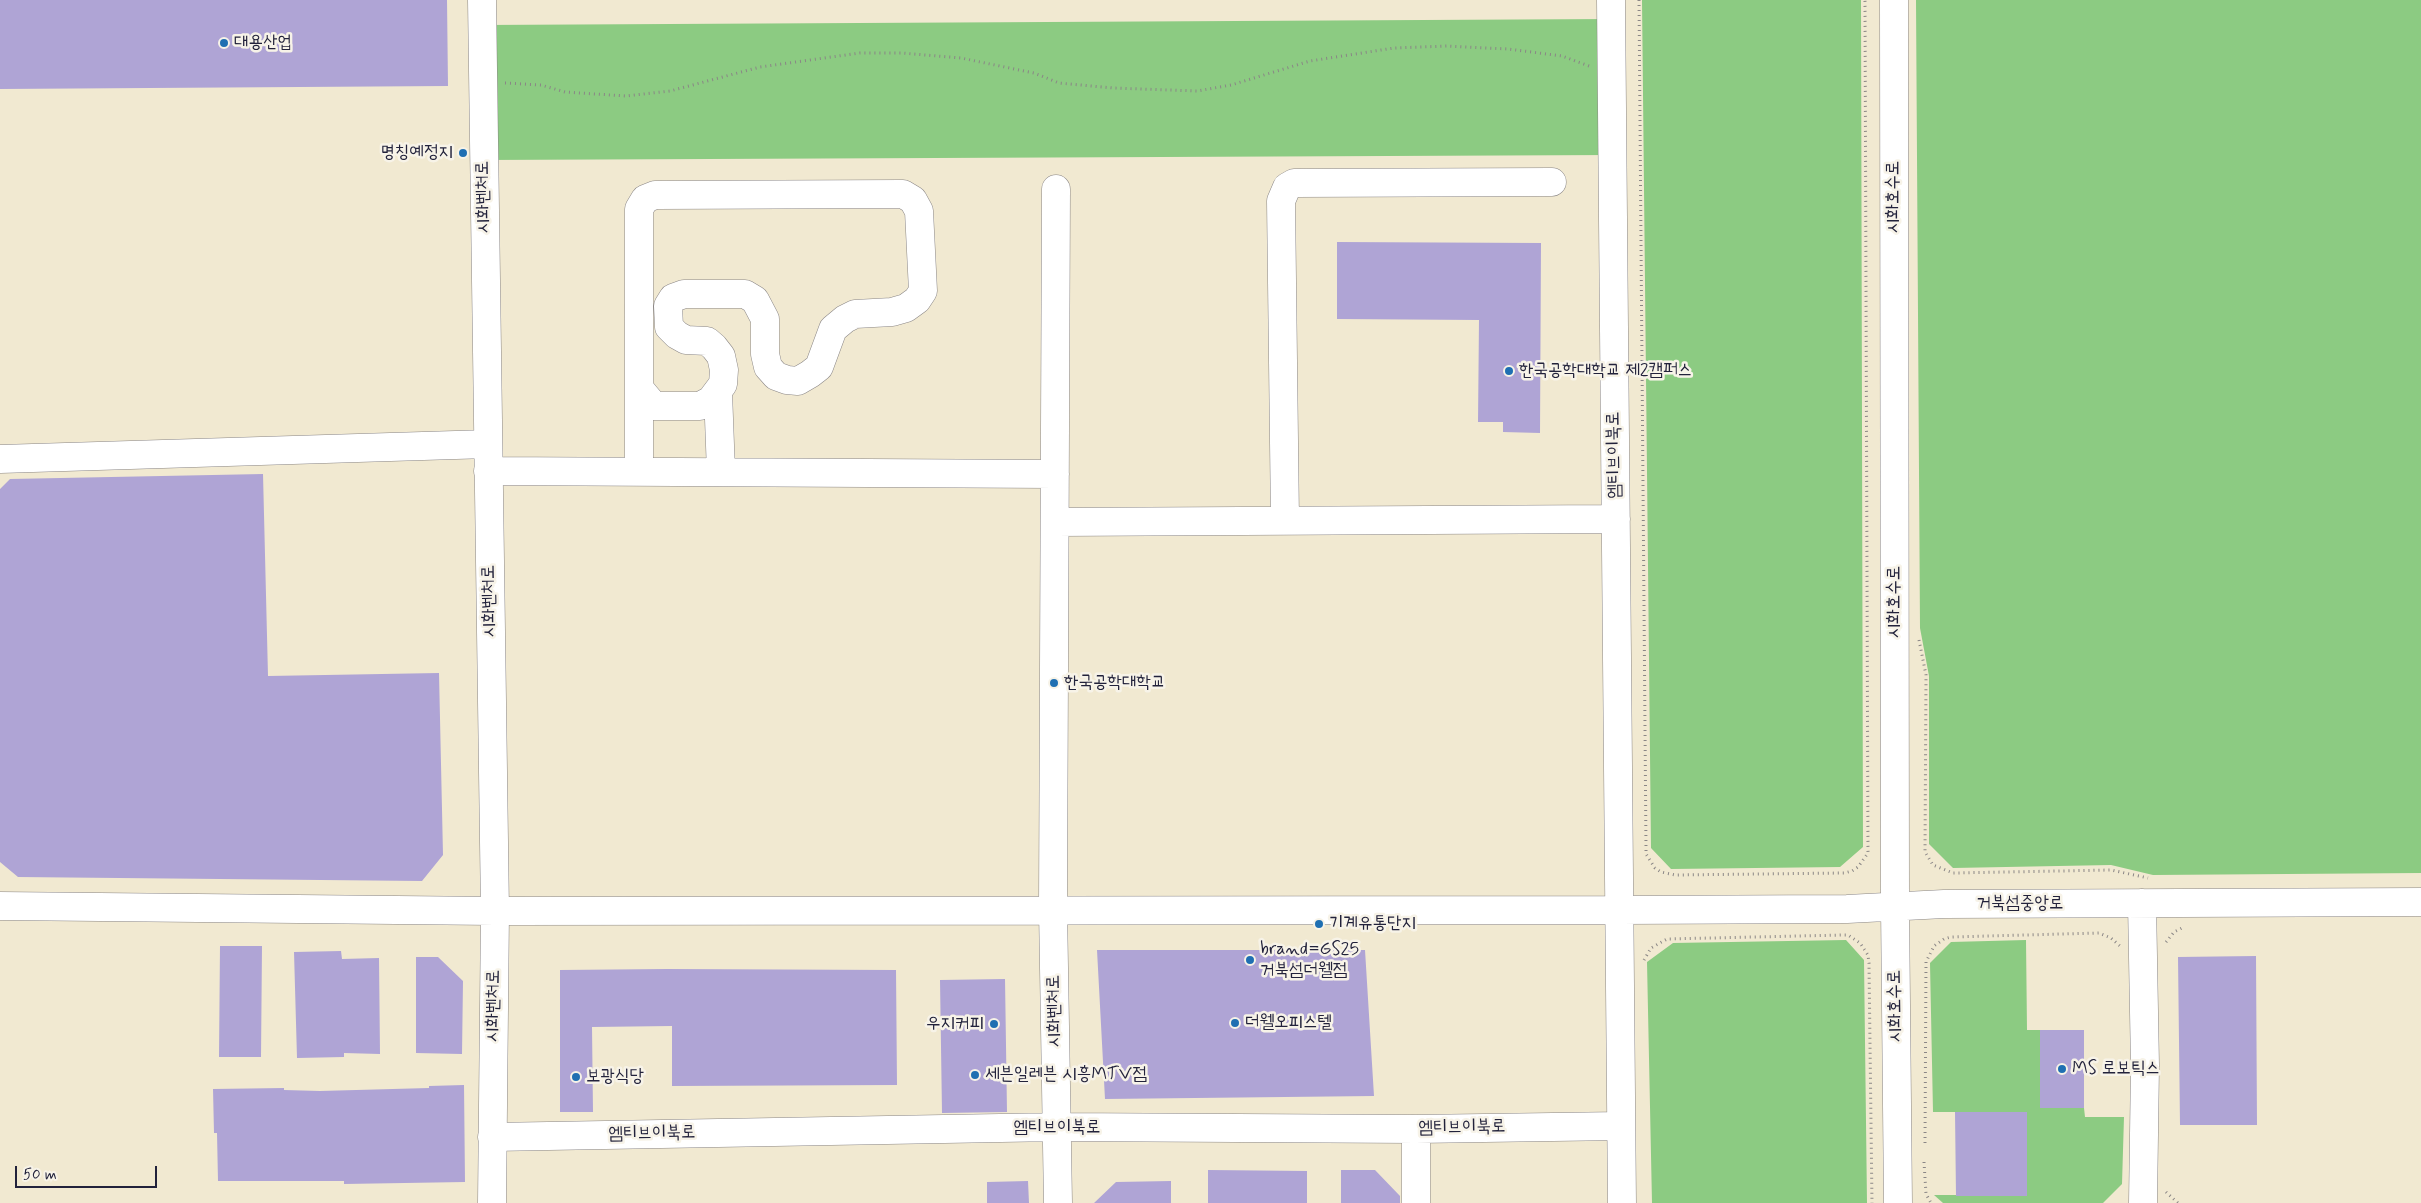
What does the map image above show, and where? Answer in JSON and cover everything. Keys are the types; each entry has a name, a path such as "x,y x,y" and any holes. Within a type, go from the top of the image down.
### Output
{"street":[{"name":"시화벤처로","path":"482,0 495,911 492,1203"},
{"name":"엠티브이북로","path":"1611,0 1622,1203"},
{"name":"시화호수로","path":"1894,0 1894,906 1898,1203"},
{"path":"1285,521 1281,201 1287,187 1294,183 1552,182"},
{"name":"시화벤처로","path":"1056,189 1053,909 1058,1203"},
{"path":"640,388 654,406 700,406 711,400 723,384 724,370 721,356 707,341 686,340 676,335 669,327 668,306 674,298 684,294 745,294 755,300 765,320 765,354 768,367 776,376 798,381 819,367 833,329 844,318 856,314 892,312 906,308 917,300 922,291 919,211 913,200 903,194 654,195 645,199 639,209 640,472"},
{"path":"718,392 721,472"},
{"path":"0,459 488,444"},
{"path":"488,471 1055,474"},
{"path":"1055,522 1616,519"},
{"name":"거북섬중앙로","path":"1619,910 1847,909 2148,891 2421,902"},
{"path":"2143,1203 2148,891"},
{"path":"0,906 495,911 1053,909 1619,910"},
{"name":"엠티브이북로","path":"492,1137 1057,1128 1416,1129 1621,1126"},
{"path":"1416,1129 1416,1203"}],"path":[{"path":"1639,0 1646,854 1655,868 1661,872 1675,875 1846,873 1852,871 1864,861 1869,847 1865,0"},
{"path":"482,85 518,82 541,84 565,92 626,96 670,92 760,68 825,57 860,53 902,53 970,60 1034,73 1059,83 1113,88 1197,91 1231,85 1310,62 1354,54 1394,48 1447,46 1508,49 1562,56 1611,73"},
{"path":"1918,633 1926,675 1925,852 1933,865 1945,874 2111,870 2148,891"},
{"path":"1916,853 1925,852"},
{"path":"1846,873 1847,880"},
{"path":"1675,875 1675,881"},
{"path":"2164,947 2174,932 2191,926"},
{"path":"1944,932 1944,938"},
{"path":"1925,1143 1926,962 1934,946 1944,938 2099,933 2111,938 2124,952"},
{"path":"1644,962 1651,948 1667,939 1848,935 1860,943 1868,955 1869,963 1872,1203"},
{"path":"1924,1162 1926,1194 1932,1203"}],"green space":[{"path":"1642,0 1861,0 1863,847 1840,867 1671,869 1651,848"},
{"path":"1916,0 2421,0 2421,873 2153,875 2111,865 1953,868 1929,844 1929,676 1920,628"},
{"path":"1612,19 1613,155 483,160 482,25"},
{"path":"1846,940 1864,960 1867,1203 1652,1203 1647,962 1673,943"},
{"path":"2026,940 2027,1030 2040,1030 2041,1108 2084,1108 2085,1117 2124,1117 2122,1184 2103,1203 1943,1203 1934,1195 2027,1195 2026,1112 1933,1112 1930,963 1951,942"}],"building":[{"name":"대용산업","path":"0,0 447,0 448,86 0,89"},
{"name":"한국공학대학교 제2캠퍼스","path":"1337,242 1541,243 1540,433 1503,432 1503,422 1478,422 1479,320 1337,319"},
{"path":"263,474 268,676 439,673 443,855 422,881 18,877 0,862 0,489 10,479"},
{"path":"220,946 262,946 261,1057 219,1057"},
{"name":"더웰오피스텔","path":"1097,950 1365,950 1374,1096 1105,1099"},
{"path":"341,951 342,959 379,958 380,1054 344,1053 344,1057 297,1058 294,952"},
{"path":"2256,956 2257,1125 2180,1125 2178,957"},
{"path":"416,957 438,957 463,981 462,1054 416,1053"},
{"path":"560,970 896,970 897,1085 672,1086 672,1026 592,1027 593,1112 560,1112"},
{"path":"1005,979 1007,1112 942,1113 940,980"},
{"name":"MS 로보틱스","path":"2040,1030 2084,1030 2084,1108 2040,1108"},
{"path":"464,1085 465,1182 344,1184 344,1181 218,1181 217,1133 214,1133 213,1089 284,1088 284,1090 320,1091 429,1088 429,1086"},
{"path":"1955,1112 2027,1112 2027,1196 1956,1196"},
{"path":"1208,1170 1307,1171 1307,1203 1208,1203"},
{"path":"1341,1170 1375,1170 1400,1196 1400,1203 1341,1203"},
{"path":"1028,1181 1029,1203 987,1203 987,1182"},
{"path":"1171,1181 1171,1203 1094,1203 1116,1182"}],"place":[{"name":"대용산업","path":"224,43"},
{"name":"명칭예정지","path":"463,153"},
{"name":"한국공학대학교 제2캠퍼스","path":"1509,371"},
{"name":"한국공학대학교","path":"1054,683"},
{"name":"기계유통단지","path":"1319,924"},
{"name":"brand=GS25 거북섬더웰점","path":"1250,960"},
{"name":"더웰오피스텔","path":"1235,1023"},
{"name":"우지커피","path":"994,1024"},
{"name":"MS 로보틱스","path":"2062,1069"},
{"name":"세븐일레븐 시흥MTV점","path":"975,1075"},
{"name":"보광식당","path":"576,1077"}]}
